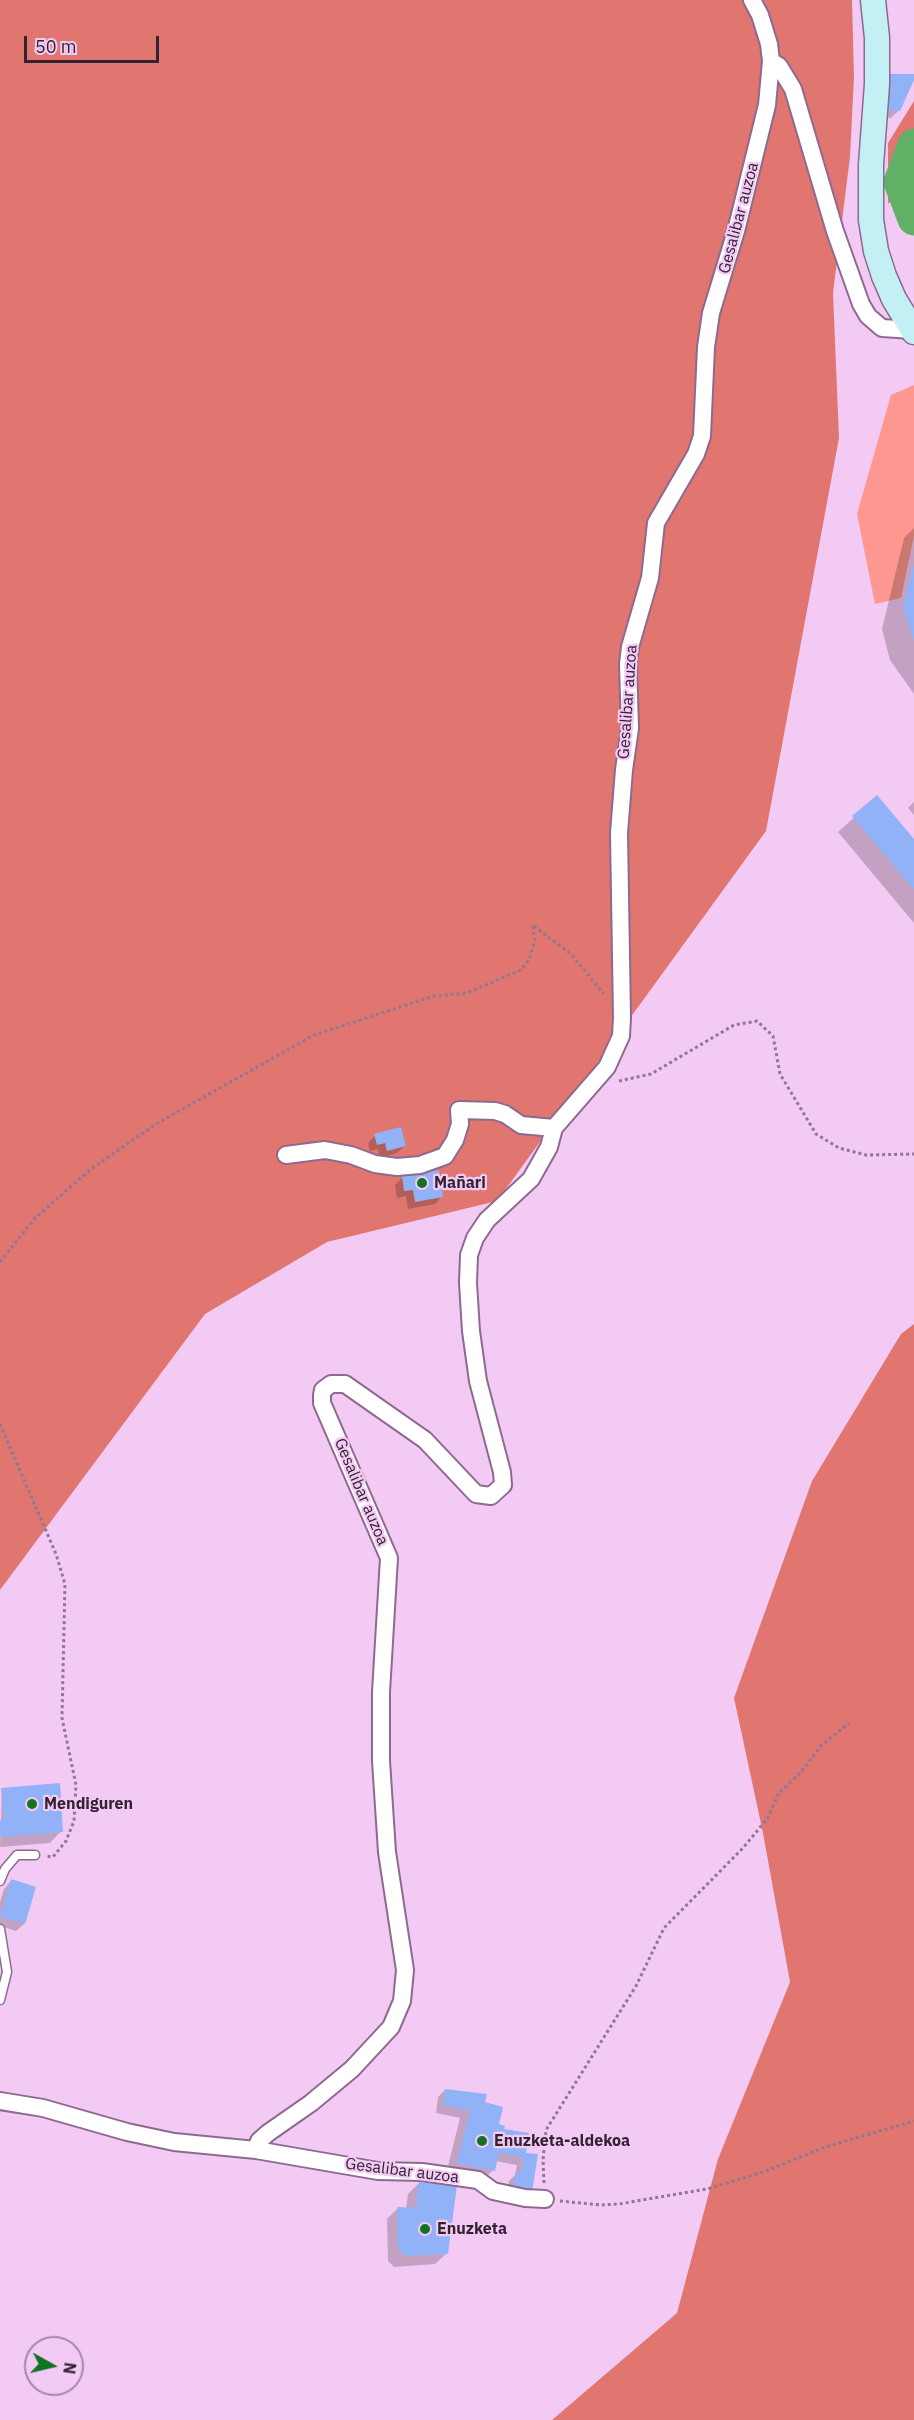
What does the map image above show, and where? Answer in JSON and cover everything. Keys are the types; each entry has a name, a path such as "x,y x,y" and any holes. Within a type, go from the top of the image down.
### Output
{"main road":[{"path":"873,0 877,38 871,165 871,220 876,251 884,276 894,299 913,331"}],"street":[{"name":"Gesalibar auzoa","path":"256,2150 259,2141 268,2133 338,2082 372,2049 391,2027 402,2001 405,1984 403,1949 393,1900 387,1852 381,1761 381,1692 389,1558 322,1403 323,1390 331,1384 345,1384 425,1440 476,1494 489,1497 500,1491 504,1481 481,1399 471,1331 469,1255 475,1238 487,1220 531,1179 549,1147 554,1128 613,1055 622,1026 619,833 630,728 628,664 630,647 650,578 655,526 662,510 696,454 702,436 709,325 760,141 767,105 771,61 759,15 752,0"},
{"name":"Gesalibar auzoa","path":"771,61 779,66 793,89 835,231 861,304 868,316 882,328 913,331"},
{"path":"285,1155 325,1150 351,1155 375,1164 397,1167 420,1165 445,1156 455,1140 460,1124 459,1110 495,1111 505,1114 521,1125 554,1128"},
{"name":"Gesalibar auzoa","path":"0,2101 65,2113 155,2139 256,2150 363,2169 422,2172 478,2180 493,2191 525,2198 545,2199"}],"lane":[{"path":"0,1881 5,1869 17,1855 35,1855"},
{"path":"0,1929 7,1972 0,2000"}],"path":[{"path":"0,1262 35,1218 91,1169 156,1124 314,1035 434,996 467,993 521,970 529,960 535,940 532,925 571,954 609,1001 622,1026"},
{"path":"599,1075 616,1079 616,1082 651,1074 734,1025 757,1021 773,1036 780,1074 816,1134 838,1148 866,1155 914,1154"},
{"path":"0,1424 56,1554 65,1584 62,1718 76,1785 74,1821 66,1841 52,1857 35,1855"},
{"path":"849,1723 821,1746 800,1773 779,1793 767,1819 743,1848 664,1928 636,1986 546,2130 543,2160 545,2199 601,2205 689,2193 763,2172 825,2147 914,2121"}],"shaded area":[{"path":"0,0 852,0 854,77 850,157 833,293 839,438 766,831 497,1201 327,1242 205,1314 0,1590"},
{"path":"914,101 914,175 888,204 888,143"},
{"path":"914,385 914,536 901,598 875,604 857,514 891,395"},
{"path":"914,1324 914,2420 552,2420 677,2313 718,2159 790,1982 763,1833 734,1698 812,1481 901,1334"}],"building":[{"path":"889,74 914,74 914,80 900,111 885,110"},
{"path":"914,566 914,642 903,606"},
{"path":"877,795 914,839 914,890 852,816"},
{"path":"401,1127 406,1146 387,1151 385,1143 377,1145 374,1134"},
{"name":"Mañari","path":"439,1170 443,1197 415,1202 413,1190 404,1191 402,1176"},
{"name":"Mendiguren","path":"60,1783 63,1832 0,1837 0,1821 4,1820 1,1788"},
{"path":"11,1879 36,1887 25,1924 0,1917"},
{"path":"445,2089 487,2094 485,2102 503,2107 499,2124 505,2126 504,2129 529,2133 526,2153 538,2154 532,2192 513,2189 516,2172 521,2173 523,2158 499,2153 495,2171 457,2163 470,2111 443,2105"},
{"name":"Enuzketa","path":"419,2182 457,2185 448,2254 406,2256 398,2250 397,2207 415,2208"}],"waterway":[{"path":"914,145 900,182 914,219"}],"place":[{"name":"Mañari","path":"422,1183"},
{"name":"Mendiguren","path":"32,1804"},
{"name":"Enuzketa-aldekoa","path":"482,2141"},
{"name":"Enuzketa","path":"425,2229"}]}
